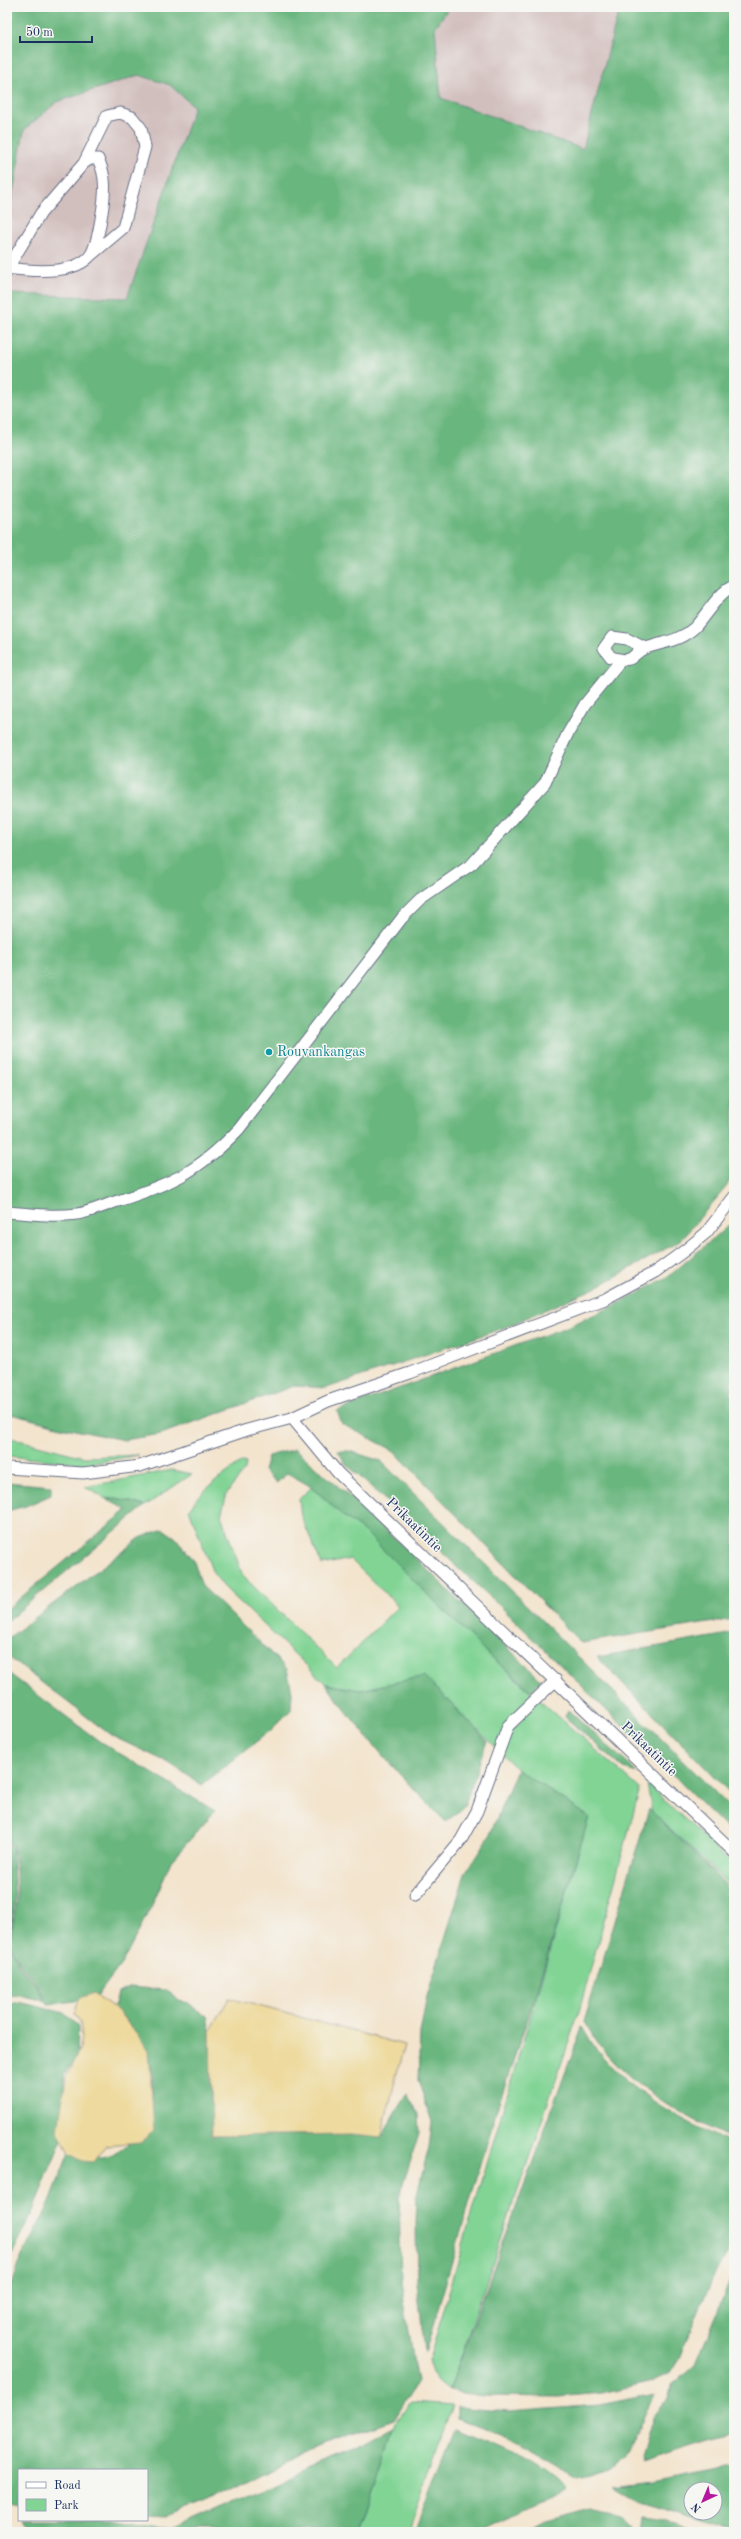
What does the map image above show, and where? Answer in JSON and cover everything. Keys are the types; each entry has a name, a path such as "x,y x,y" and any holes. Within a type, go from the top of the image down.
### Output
{"street":[{"path":"120,113 132,117 141,128 145,146 123,228 89,257 68,268 34,271 7,269 41,213 84,163 107,116 120,113"},
{"path":"84,163 90,159 98,159 104,172 105,194 99,232 89,257"},
{"path":"645,648 627,639 612,637 604,648 611,657 621,660 633,659 645,648 676,640 693,629 711,607 734,586"},
{"path":"7,1212 52,1216 78,1214 180,1178 198,1167 218,1151 243,1123 402,918 420,900 472,864 545,783 566,735 585,704 621,660"},
{"path":"7,1468 83,1473 140,1466 248,1430 292,1418 328,1401 410,1373 605,1299 655,1272 684,1251 706,1233 734,1197"},
{"name":"Prikaatintie","path":"292,1418 338,1473 734,1852"},
{"path":"415,1895 461,1840 477,1811 508,1726 556,1680"}],"shaded area":[{"path":"449,7 624,7 617,17 583,149 441,98 435,28"},
{"path":"139,75 170,85 194,107 127,298 11,294 7,291 7,226 24,130 57,101"}],"green space":[{"path":"7,7 449,7 435,28 441,98 583,149 617,17 624,7 734,7 734,1172 727,1186 680,1241 595,1288 501,1329 327,1388 294,1386 161,1434 124,1440 65,1428 7,1413 7,291 11,294 127,298 194,107 170,85 139,75 57,102 24,130 7,226"},
{"path":"734,1221 734,1380 731,1381 733,1389 730,1394 734,1397 734,1619 581,1643 393,1450 342,1424 337,1411 569,1326 626,1300 669,1276"},
{"path":"7,1437 84,1457 139,1455 88,1464 7,1456"},
{"path":"295,1449 371,1515 542,1681 531,1691 486,1652 365,1532 342,1515 312,1487 287,1473 277,1483 264,1471 268,1456"},
{"path":"338,1451 349,1451 381,1461 734,1811 734,1835 500,1606 346,1464"},
{"path":"242,1462 246,1463 245,1470 227,1493 221,1515 243,1576 337,1668 398,1606 350,1559 322,1565 301,1516 299,1499 312,1487 342,1515 365,1532 486,1652 640,1789 578,2015 449,2391 436,2380 429,2360 589,1817 517,1769 424,1677 360,1690 326,1684 224,1587 213,1573 189,1509 206,1489"},
{"path":"172,1470 192,1474 145,1506 117,1498 106,1499 85,1487"},
{"path":"7,1482 51,1486 51,1495 26,1506 7,1511"},
{"path":"117,1498 145,1506 7,1621 7,1609 127,1510 106,1499"},
{"path":"163,1529 175,1537 193,1559 202,1586 287,1669 292,1692 291,1710 271,1730 202,1785 169,1763 112,1736 7,1656 7,1639 140,1538"},
{"path":"734,1633 734,1797 597,1657"},
{"path":"7,1672 99,1741 215,1811 171,1861 153,1903 122,1963 95,1999 48,2004 33,1979 18,1962 10,1943 17,1898 16,1869 13,1846 7,1839"},
{"path":"424,1676 487,1741 464,1807 446,1822 383,1756 326,1684 360,1690"},
{"path":"568,1710 638,1773 624,1769 565,1717"},
{"path":"517,1769 589,1817 534,1999 498,2106 425,2353 417,2283 416,2225 417,2194 429,2147 432,2122 418,2080 420,2033 427,1996 465,1874 489,1837"},
{"path":"647,1784 734,1865 734,1877 728,1884 652,1812"},
{"path":"649,1809 734,1893 734,2140 691,2118 649,2092 613,2061 597,2042 584,2022"},
{"path":"7,1841 12,1847 15,1898 9,1943 17,1963 32,1980 45,2001 19,1995 7,1996"},
{"path":"130,1987 165,1990 207,2016 210,2032 212,2136 352,2134 381,2137 407,2094 418,2114 419,2133 399,2197 401,2282 417,2382 394,2420 302,2452 207,2501 166,2516 148,2515 148,2469 18,2469 18,2503 7,2501 7,2299 22,2256 48,2207 70,2150 87,2157 106,2156 122,2149 134,2137 144,2122 150,2104 152,2085 151,2067 140,2039 128,2022 114,2007 118,1993"},
{"path":"19,2002 65,2013 78,2027 77,2054 64,2075 64,2134 26,2227 7,2264 7,2005"},
{"path":"582,2027 595,2048 629,2083 669,2111 712,2135 734,2145 734,2243 716,2271 679,2358 669,2374 652,2381 602,2393 558,2397 484,2396 449,2391"},
{"path":"734,2271 734,2434 704,2441 640,2461 653,2417 668,2399 672,2385 696,2364"},
{"path":"655,2394 628,2451 622,2459 605,2472 577,2480 501,2436 457,2419 457,2407 509,2412 599,2405"},
{"path":"411,2403 453,2406 407,2532 358,2532 395,2423"},
{"path":"393,2428 358,2532 45,2532 24,2525 22,2521 116,2521 172,2530 278,2482 309,2464 354,2447"},
{"path":"454,2430 498,2447 528,2462 555,2480 565,2490 478,2532 414,2532"},
{"path":"734,2466 734,2529 707,2521 723,2521 723,2481 683,2481 683,2514 636,2500 613,2487 651,2482"},
{"path":"591,2508 620,2515 629,2527 630,2532 522,2532 545,2520"},
{"path":"640,2516 662,2519 705,2532 638,2532"}],"sand":[{"path":"94,1993 118,2011 149,2050 154,2131 141,2142 106,2145 93,2162 83,2161 69,2154 58,2130 66,2077 80,2048 82,2037 80,2022 74,2013 80,1998"},
{"path":"229,1998 404,2045 381,2137 352,2134 212,2136 210,2032"}],"place":[{"name":"Rouvankangas","path":"269,1052"}]}
